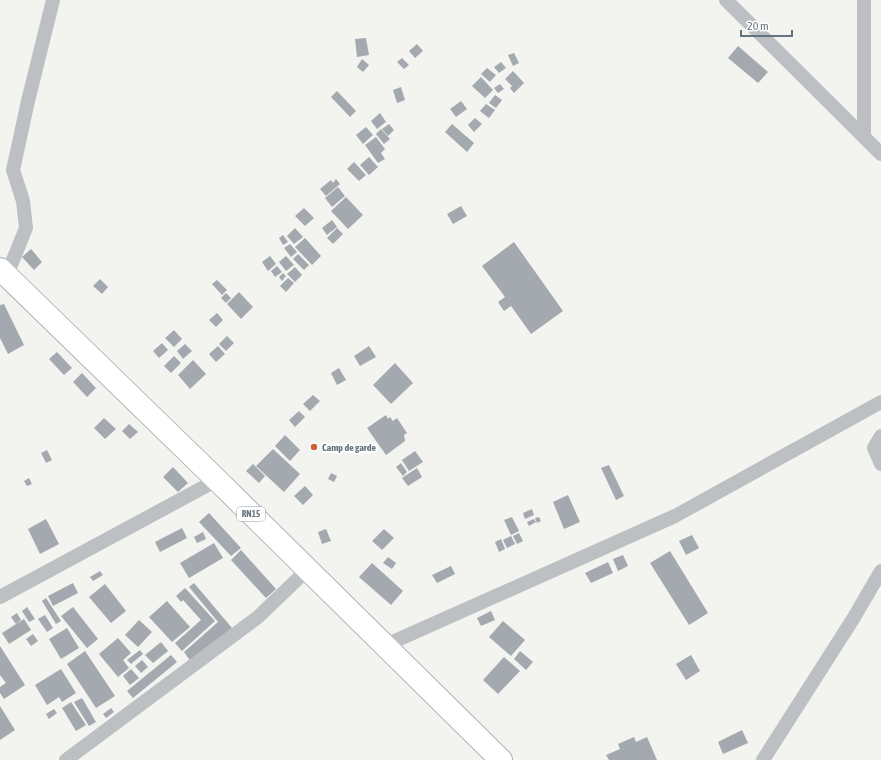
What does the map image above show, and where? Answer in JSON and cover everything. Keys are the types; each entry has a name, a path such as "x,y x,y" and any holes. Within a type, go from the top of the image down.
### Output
{"main road":[{"name":"RN15","path":"2,274 218,480 307,570 386,645 501,760"}],"street":[{"path":"2,274 26,228 23,200 13,170 28,101 53,0"},
{"path":"726,0 881,154"},
{"path":"864,0 864,137"},
{"path":"386,645 675,516 881,402"},
{"path":"881,436 874,448 881,464"},
{"path":"0,597 218,480"},
{"path":"66,760 258,617 307,570"},
{"path":"763,760 853,619 881,572"}],"building":[{"path":"366,38 369,55 357,57 355,39"},
{"path":"417,44 423,51 415,58 409,51"},
{"path":"738,46 768,72 758,83 728,58"},
{"path":"514,53 519,63 513,66 508,55"},
{"path":"402,58 409,65 404,69 397,62"},
{"path":"362,59 369,65 363,72 357,67"},
{"path":"501,62 506,68 499,73 494,67"},
{"path":"487,68 496,75 490,82 481,74"},
{"path":"513,71 524,83 514,93 510,88 512,86 505,79"},
{"path":"481,77 493,90 485,98 472,86"},
{"path":"500,84 504,89 498,93 494,88"},
{"path":"401,87 405,100 397,103 393,90"},
{"path":"337,91 356,111 350,117 331,97"},
{"path":"495,95 502,100 496,108 489,103"},
{"path":"461,101 467,109 456,117 450,109"},
{"path":"486,104 495,110 489,118 480,111"},
{"path":"380,113 386,122 377,129 371,121"},
{"path":"475,118 482,124 474,132 468,125"},
{"path":"389,124 394,130 388,136 382,129"},
{"path":"452,124 474,143 467,152 445,132"},
{"path":"366,127 373,135 363,144 356,135"},
{"path":"381,129 390,139 384,144 376,134"},
{"path":"376,137 385,149 381,153 385,159 378,163 365,145"},
{"path":"369,157 378,167 369,175 360,165"},
{"path":"354,162 366,175 359,181 347,169"},
{"path":"336,179 340,184 326,196 320,189 331,180 333,183"},
{"path":"338,187 345,196 332,207 325,198"},
{"path":"346,197 363,215 348,229 331,211"},
{"path":"461,206 467,216 453,224 447,214"},
{"path":"304,208 314,218 305,226 295,216"},
{"path":"332,220 337,227 327,235 322,228"},
{"path":"295,228 303,237 294,244 287,236"},
{"path":"337,228 343,234 333,244 327,238"},
{"path":"283,235 288,242 283,245 279,238"},
{"path":"305,238 321,256 312,265 295,247"},
{"path":"514,242 563,311 531,334 511,306 504,311 498,302 505,297 482,266"},
{"path":"290,244 297,252 291,257 284,248"},
{"path":"31,249 42,262 34,270 22,257"},
{"path":"298,254 309,265 304,270 293,259"},
{"path":"270,256 276,264 268,271 262,262"},
{"path":"286,256 294,265 286,271 279,262"},
{"path":"277,266 282,272 275,277 271,271"},
{"path":"295,267 302,275 295,282 287,274"},
{"path":"283,273 286,276 282,281 279,277"},
{"path":"288,278 294,283 286,292 280,286"},
{"path":"100,279 108,287 102,294 93,286"},
{"path":"217,280 227,290 222,295 212,284"},
{"path":"239,292 253,307 241,319 227,304"},
{"path":"226,293 231,298 226,303 221,298"},
{"path":"4,304 24,345 8,354 0,338 0,305"},
{"path":"217,313 223,320 216,327 209,320"},
{"path":"174,330 182,339 174,347 165,338"},
{"path":"227,336 234,343 226,351 219,344"},
{"path":"162,343 168,350 159,358 153,351"},
{"path":"185,344 192,351 183,359 177,351"},
{"path":"218,346 225,354 216,362 209,354"},
{"path":"369,346 376,357 360,366 354,356"},
{"path":"57,352 72,368 64,375 49,359"},
{"path":"174,356 181,363 171,373 164,366"},
{"path":"193,360 206,374 190,389 178,375"},
{"path":"395,363 413,383 391,404 373,385"},
{"path":"339,368 346,380 337,385 331,373"},
{"path":"82,373 96,388 87,397 73,382"},
{"path":"313,395 320,401 310,411 303,404"},
{"path":"299,411 305,417 295,427 289,420"},
{"path":"386,415 388,419 390,417 393,421 397,418 407,433 404,435 405,441 386,455 367,428"},
{"path":"104,418 116,429 105,439 94,428"},
{"path":"129,424 138,432 130,439 122,431"},
{"path":"285,435 300,450 290,461 275,446"},
{"path":"273,449 300,474 284,492 256,466"},
{"path":"47,450 52,460 46,463 41,453"},
{"path":"415,451 423,462 409,471 402,460"},
{"path":"401,463 407,472 403,476 396,467"},
{"path":"253,464 265,476 259,483 246,471"},
{"path":"609,465 624,496 616,500 601,468"},
{"path":"173,467 188,483 178,492 163,477"},
{"path":"417,468 422,477 408,486 402,478"},
{"path":"331,473 337,476 334,482 328,479"},
{"path":"29,478 32,484 27,486 24,481"},
{"path":"305,486 313,495 303,505 294,496"},
{"path":"568,495 580,522 564,529 553,502"},
{"path":"532,509 534,515 525,519 523,513"},
{"path":"209,513 241,548 231,556 199,522"},
{"path":"512,517 519,531 511,535 504,520"},
{"path":"539,517 541,521 537,523 535,518"},
{"path":"46,519 59,544 40,554 28,529"},
{"path":"534,519 536,522 529,526 527,522"},
{"path":"182,528 187,538 160,552 155,542"},
{"path":"326,529 331,541 322,544 318,532"},
{"path":"384,529 394,538 382,550 372,541"},
{"path":"203,532 206,539 197,543 194,537"},
{"path":"519,533 523,541 517,544 513,536"},
{"path":"692,535 699,548 686,555 679,541"},
{"path":"511,536 515,544 507,548 503,540"},
{"path":"501,539 505,549 499,552 495,542"},
{"path":"214,543 223,558 189,578 180,563"},
{"path":"241,550 276,589 266,598 231,560"},
{"path":"670,551 708,613 689,625 650,563"},
{"path":"623,555 628,566 618,571 613,559"},
{"path":"388,557 396,563 392,569 383,563"},
{"path":"608,562 613,573 591,583 585,573"},
{"path":"372,563 403,591 391,605 359,577"},
{"path":"451,566 455,574 437,583 432,575"},
{"path":"100,571 103,575 93,581 90,577"},
{"path":"73,583 78,593 53,606 48,596"},
{"path":"194,583 232,628 191,662 184,652 218,622 189,587"},
{"path":"105,584 126,611 111,623 89,597"},
{"path":"185,588 215,621 182,651 175,643 201,620 183,600 181,602 176,596"},
{"path":"46,598 61,621 56,624 42,601"},
{"path":"167,601 190,627 172,642 149,617"},
{"path":"27,607 35,619 29,622 22,611"},
{"path":"73,607 98,639 87,648 61,616"},
{"path":"491,611 495,620 481,626 477,618"},
{"path":"17,613 21,620 16,624 11,617"},
{"path":"45,615 53,628 47,632 38,619"},
{"path":"24,619 31,630 9,644 2,633"},
{"path":"139,620 152,632 138,647 125,635"},
{"path":"503,621 525,640 511,656 489,637"},
{"path":"67,628 79,648 61,659 49,639"},
{"path":"33,634 38,641 31,646 26,639"},
{"path":"118,638 131,653 123,660 129,668 118,677 99,654"},
{"path":"161,642 168,651 153,663 145,655"},
{"path":"0,646 25,685 4,699 0,693 0,687 6,683 0,675"},
{"path":"140,650 143,654 131,664 127,660"},
{"path":"85,651 115,696 96,708 67,664"},
{"path":"520,651 533,662 526,670 514,659"},
{"path":"171,655 177,662 133,698 127,691"},
{"path":"691,655 700,671 686,680 676,664"},
{"path":"504,657 520,671 498,694 483,680"},
{"path":"142,660 148,667 141,673 135,666"},
{"path":"61,669 76,693 62,702 59,697 47,705 35,685"},
{"path":"131,669 139,678 130,685 123,676"},
{"path":"82,698 96,722 89,726 74,702"},
{"path":"71,702 86,725 76,731 62,708"},
{"path":"0,706 15,730 0,740"},
{"path":"111,708 114,712 106,718 103,714"},
{"path":"54,709 57,713 49,719 46,714"},
{"path":"742,730 748,743 723,754 718,742"},
{"path":"634,737 636,742 647,737 657,760 609,760 606,755 620,749 618,744"}],"place":[{"name":"Camp de garde","path":"314,447"}]}
